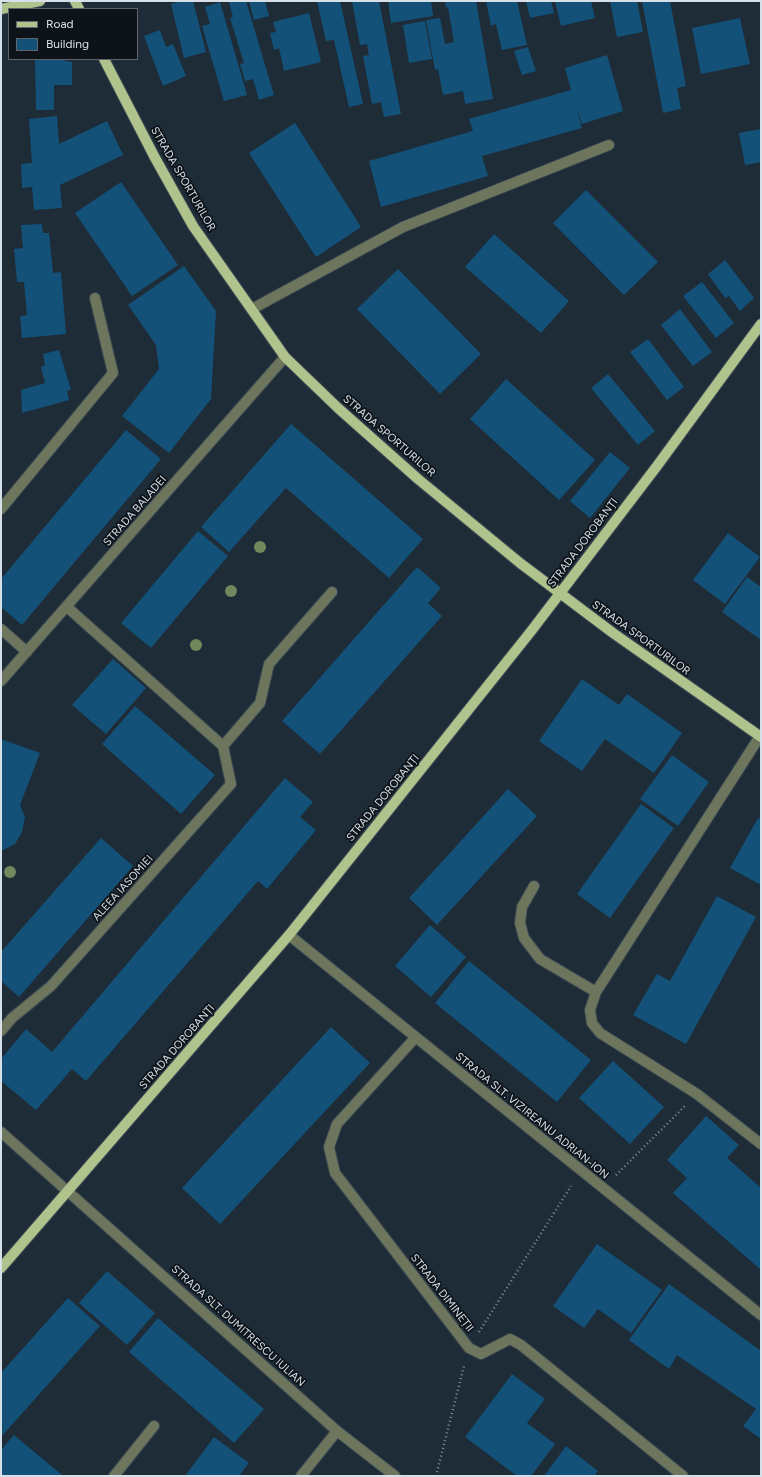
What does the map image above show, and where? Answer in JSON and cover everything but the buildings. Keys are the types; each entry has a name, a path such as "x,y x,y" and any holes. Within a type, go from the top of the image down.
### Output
{"main road":[{"path":"1,9 18,3 40,1"},
{"name":"STRADA SPORTURILOR","path":"105,60 154,156 193,226 286,357 338,408 418,479 560,593 761,737"},
{"name":"STRADA DOROBANȚI","path":"1,1268 69,1192 289,935 560,593 761,324"}],"street":[{"path":"252,309 403,227 609,145"},
{"path":"1,509 113,373 95,298"},
{"name":"STRADA BALADEI","path":"1,681 286,357"},
{"path":"67,607 223,746 260,703 268,664 332,592"},
{"path":"1,629 27,652"},
{"path":"761,737 596,992 590,1010 592,1023 600,1033 697,1094 761,1144"},
{"name":"ALEEA IASOMIEI","path":"1,1031 12,1018 51,986 231,784 223,746"},
{"path":"534,886 522,907 520,923 524,938 540,959 596,992"},
{"name":"STRADA SLT. VIZIREANU ADRIAN-ION","path":"289,935 415,1038 761,1315"},
{"name":"STRADA DIMINEȚII","path":"415,1038 337,1124 329,1146 335,1174 469,1348 481,1354 510,1339 521,1345 683,1476"},
{"name":"STRADA SLT. DUMITRESCU IULIAN","path":"1,1132 338,1431 395,1476"},
{"path":"114,1476 154,1426"},
{"path":"301,1476 338,1431"}],"path":[{"path":"603,1188 697,1094"},
{"path":"436,1476 469,1348 580,1170"}]}
